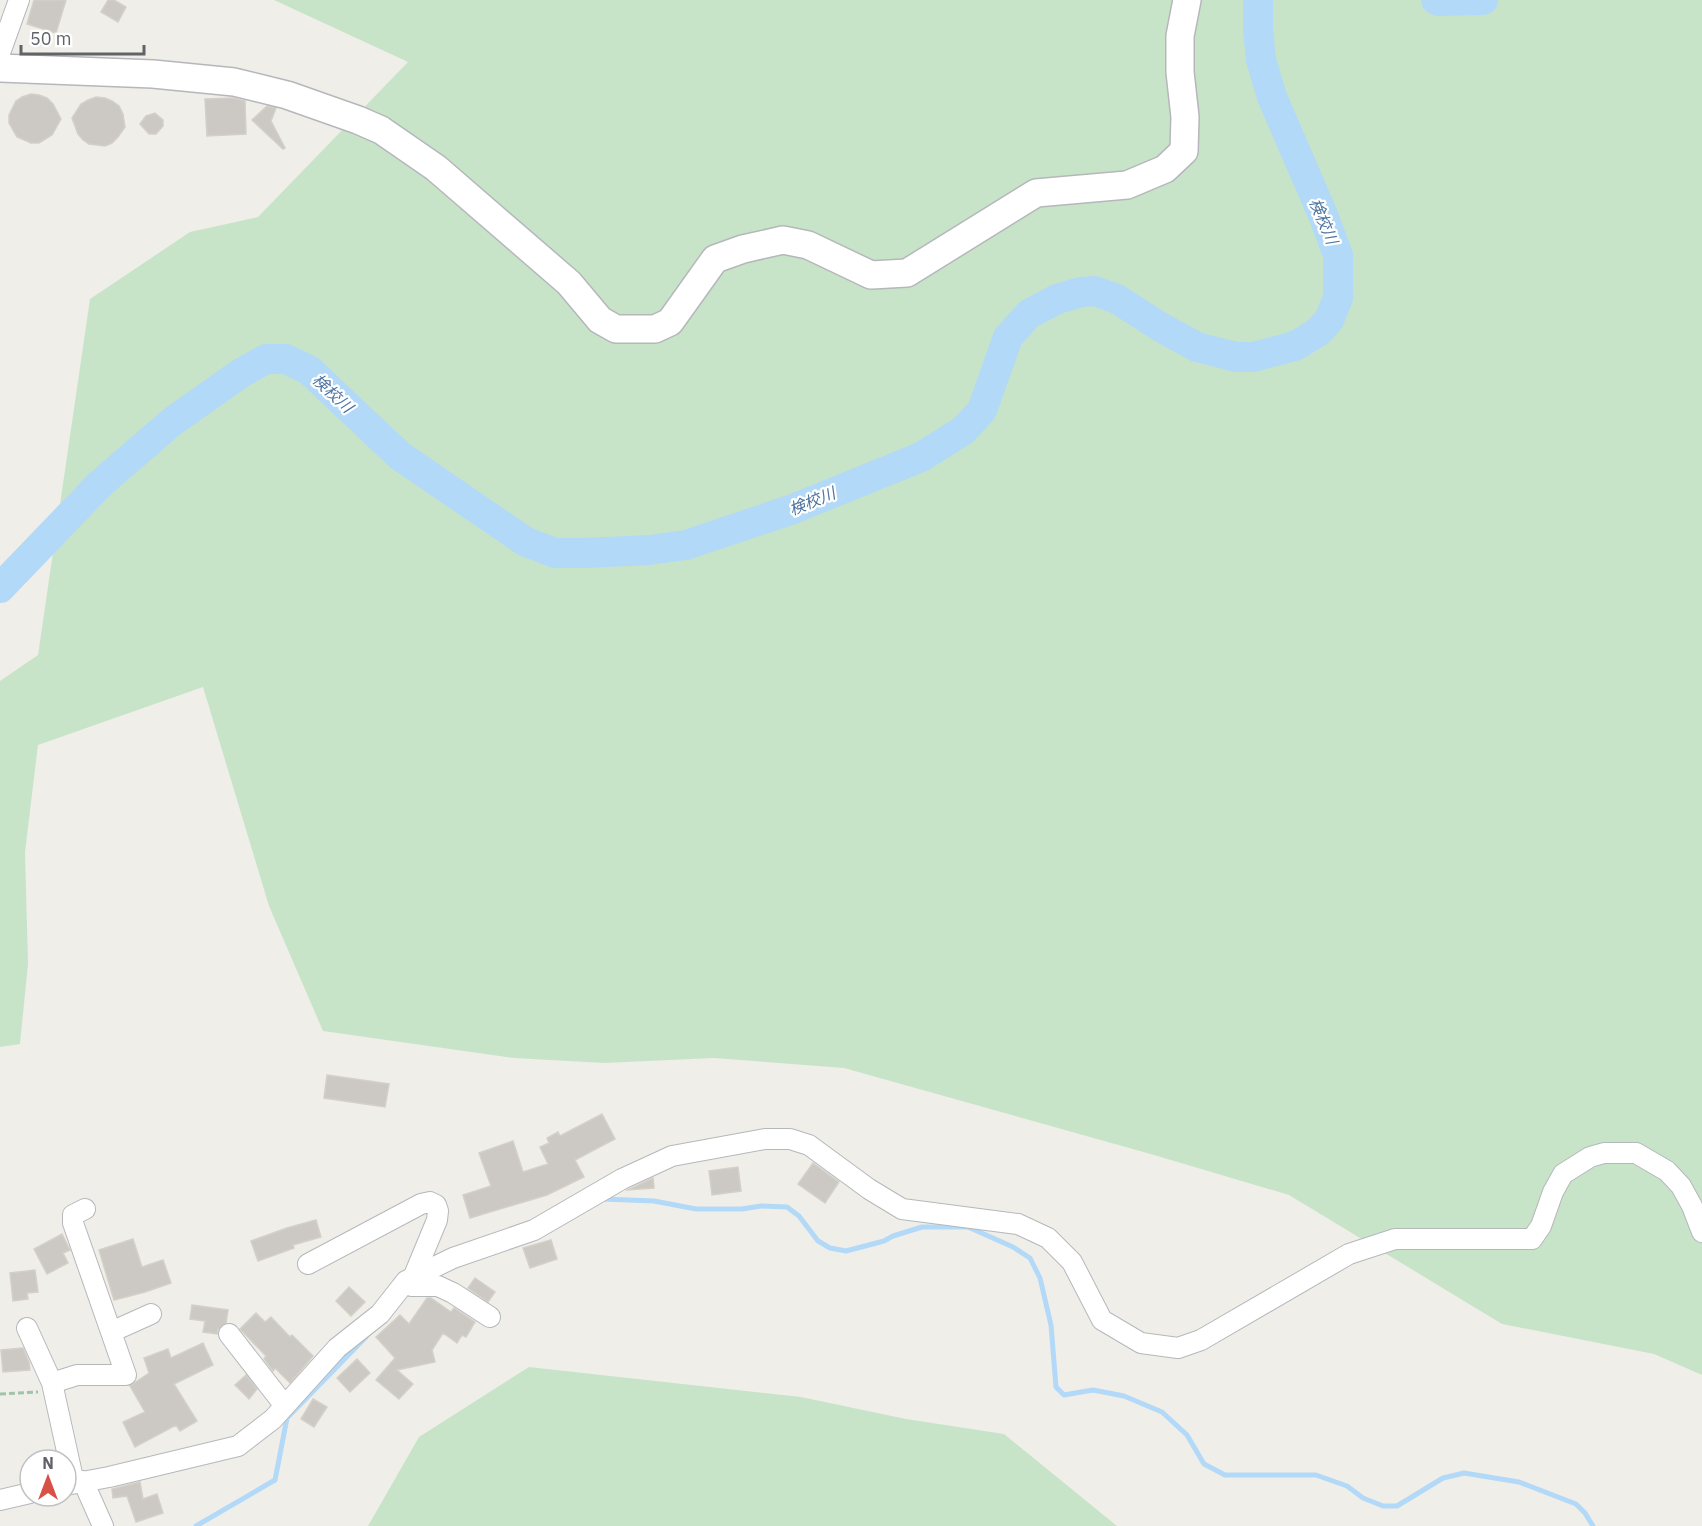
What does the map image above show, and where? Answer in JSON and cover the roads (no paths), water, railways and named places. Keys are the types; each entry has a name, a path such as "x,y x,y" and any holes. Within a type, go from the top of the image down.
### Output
{"street":[{"path":"0,53 19,0"},
{"path":"0,68 153,74 234,82 287,95 358,120 381,130 436,168 569,283 600,320 616,329 655,329 670,322 715,259 743,249 783,240 808,245 871,275 907,273 1036,193 1127,185 1165,169 1184,151 1185,117 1179,36 1187,0"},
{"path":"78,1482 238,1446 273,1419 336,1348 415,1283 453,1258 534,1230 622,1179 672,1156 765,1139 790,1139 809,1145 869,1189 902,1209 1018,1224 1048,1238 1072,1262 1102,1320 1141,1343 1178,1348 1201,1340 1349,1254 1383,1242 1395,1239 1532,1239 1541,1226 1553,1192 1563,1174 1590,1157 1604,1153 1636,1153 1667,1171 1681,1186 1702,1232"},
{"path":"308,1264 421,1204 430,1202 436,1205 437,1220 415,1283"},
{"path":"52,1383 77,1375 126,1375 73,1223 73,1215 85,1209"},
{"path":"415,1283 438,1286 490,1317"},
{"path":"111,1332 151,1314"},
{"path":"27,1328 52,1383 66,1448"},
{"path":"229,1334 285,1406"},
{"path":"78,1489 103,1526"},
{"path":"0,1500 18,1496"}],"waterway":[{"name":"検校川","path":"0,588 100,484 173,421 241,373 266,359 286,359 309,370 400,456 526,542 555,553 585,553 649,550 686,545 793,509 921,457 964,430 982,410 1008,337 1029,314 1057,299 1081,292 1095,291 1117,299 1197,347 1236,357 1253,357 1295,346 1318,332 1329,320 1338,298 1338,255 1272,97 1261,60 1258,0"},
{"name":"検校川","path":"1436,0 1483,0"},
{"path":"602,1199 654,1201 696,1209 787,1207 799,1216 818,1241 830,1248 846,1251 884,1241 922,1227 968,1227 1013,1247 1030,1258 1040,1278 1051,1325 1056,1387 1064,1395 1093,1390 1124,1396 1162,1412 1187,1435 1204,1464 1225,1475 1316,1475 1347,1486 1363,1498 1383,1506 1397,1506 1443,1478 1464,1473 1519,1482 1576,1504 1593,1526"},
{"path":"196,1526 275,1480 287,1418 366,1337"}]}
